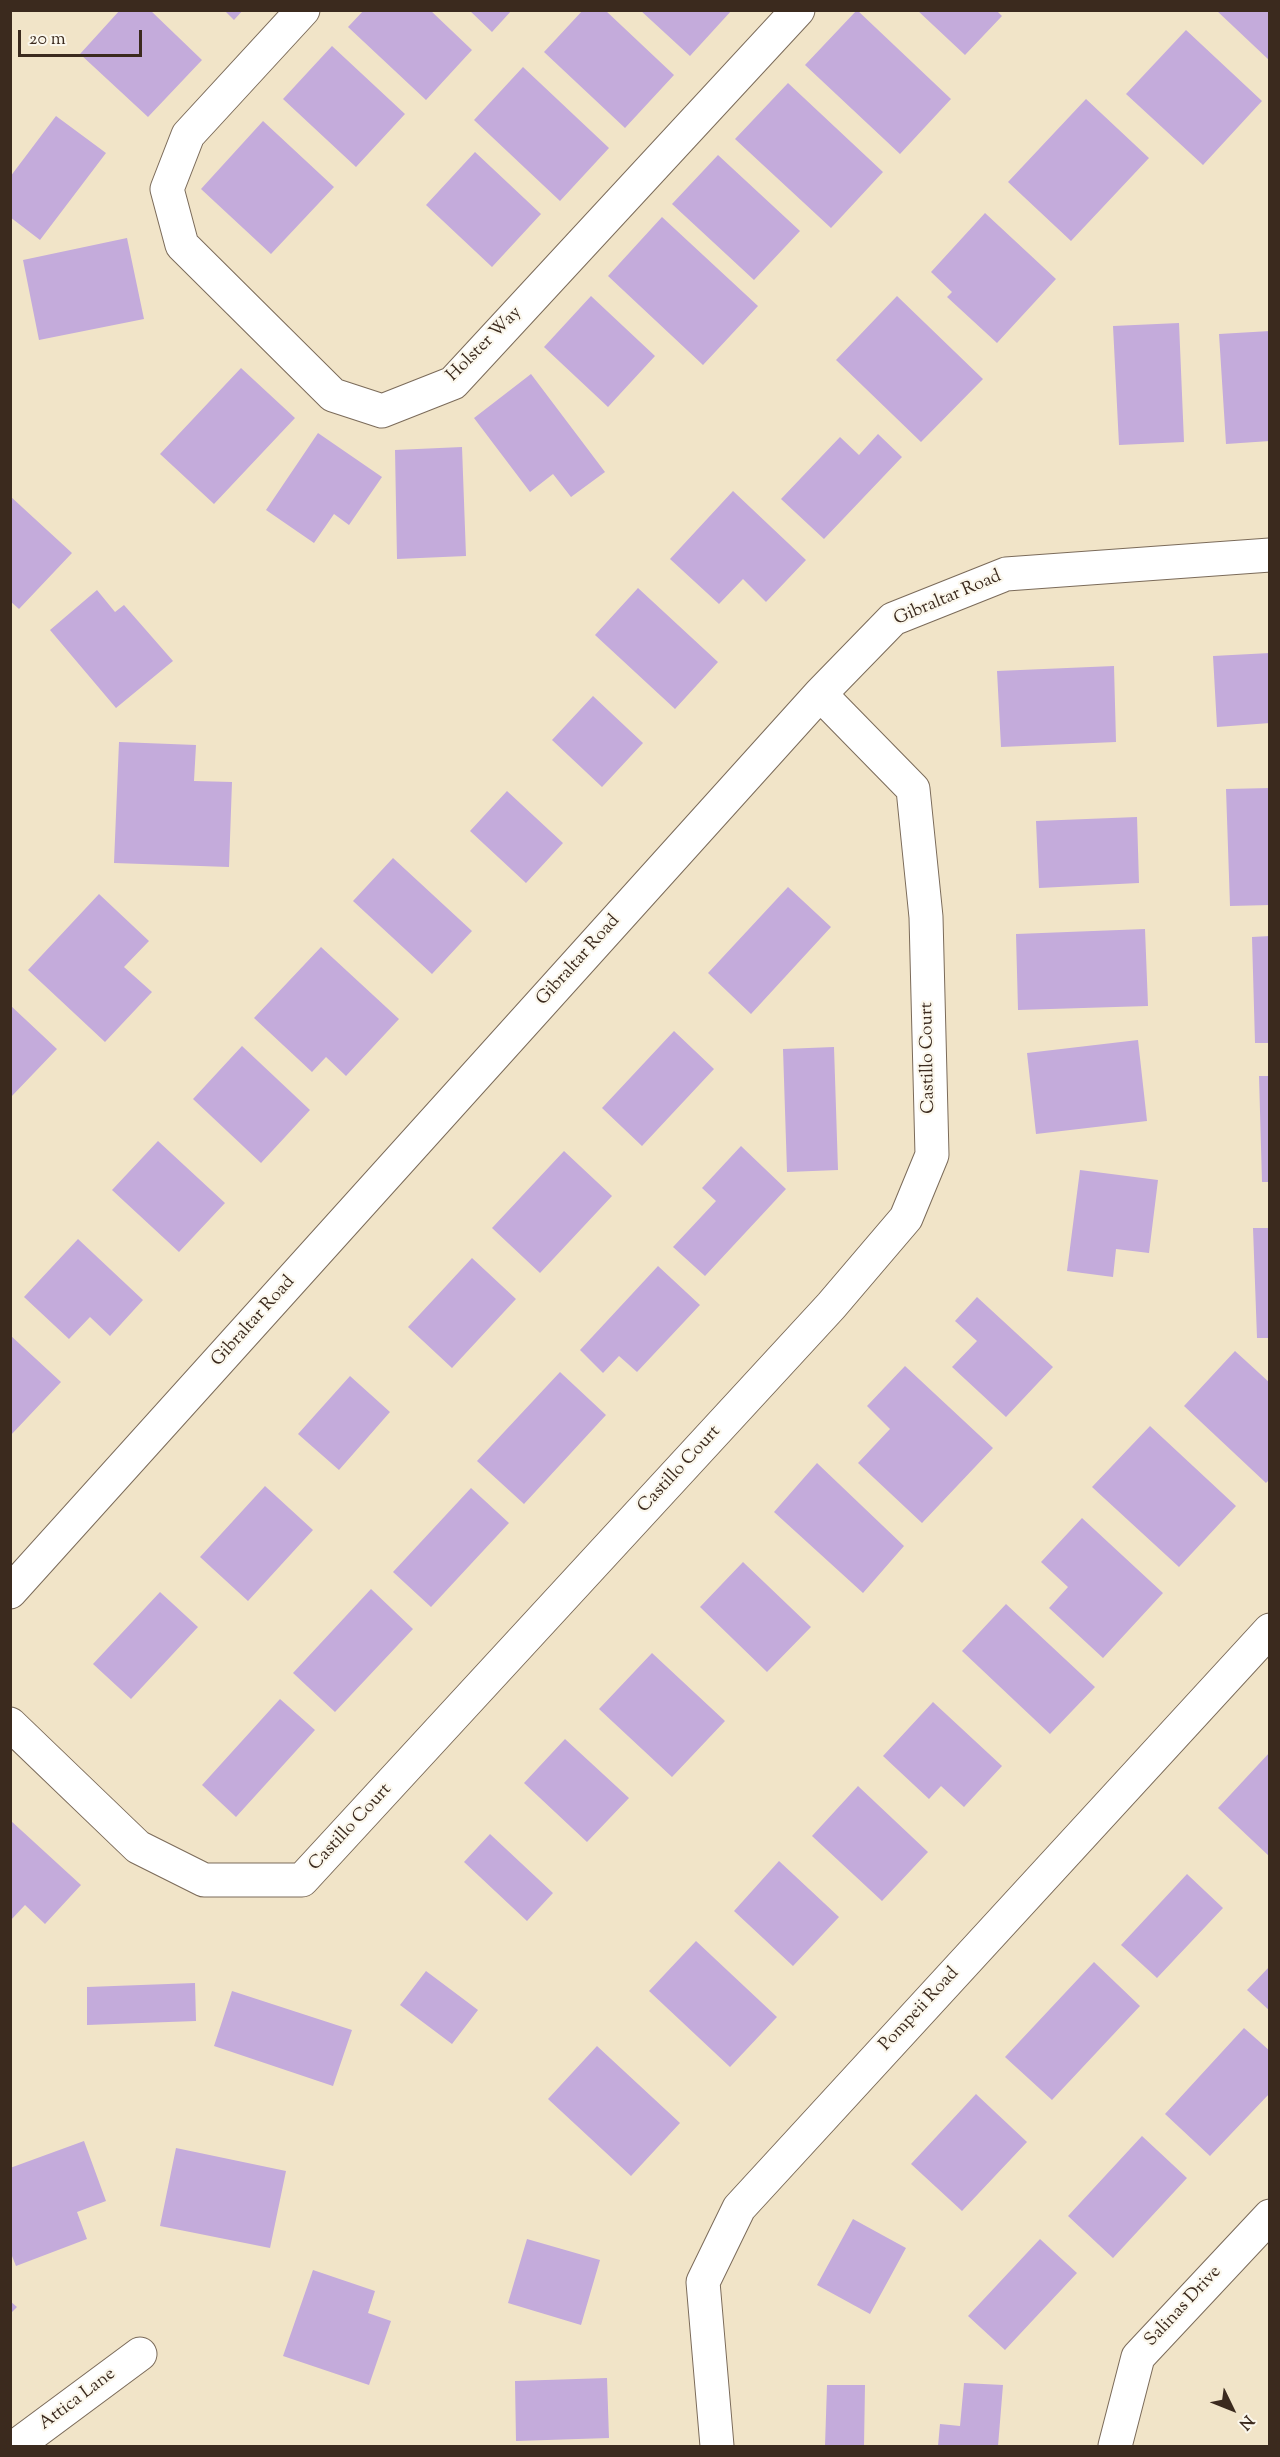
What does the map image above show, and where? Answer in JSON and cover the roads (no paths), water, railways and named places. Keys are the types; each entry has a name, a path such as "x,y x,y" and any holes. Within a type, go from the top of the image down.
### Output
{"street":[{"name":"Holster Way","path":"303,10 188,135 167,189 183,244 333,395 382,411 453,382 798,10"},
{"name":"Gibraltar Road","path":"10,1592 820,694 893,619 1006,574 1269,555"},
{"name":"Castillo Court","path":"10,1724 138,1847 204,1880 302,1880 831,1306 906,1218 932,1155 926,917 913,789 820,694"},
{"name":"Pompeii Road","path":"717,2446 703,2282 739,2208 1269,1629"},
{"name":"Salinas Drive","path":"1115,2446 1138,2356 1269,2216"},
{"name":"Attica Lane","path":"16,2446 140,2354"}]}
